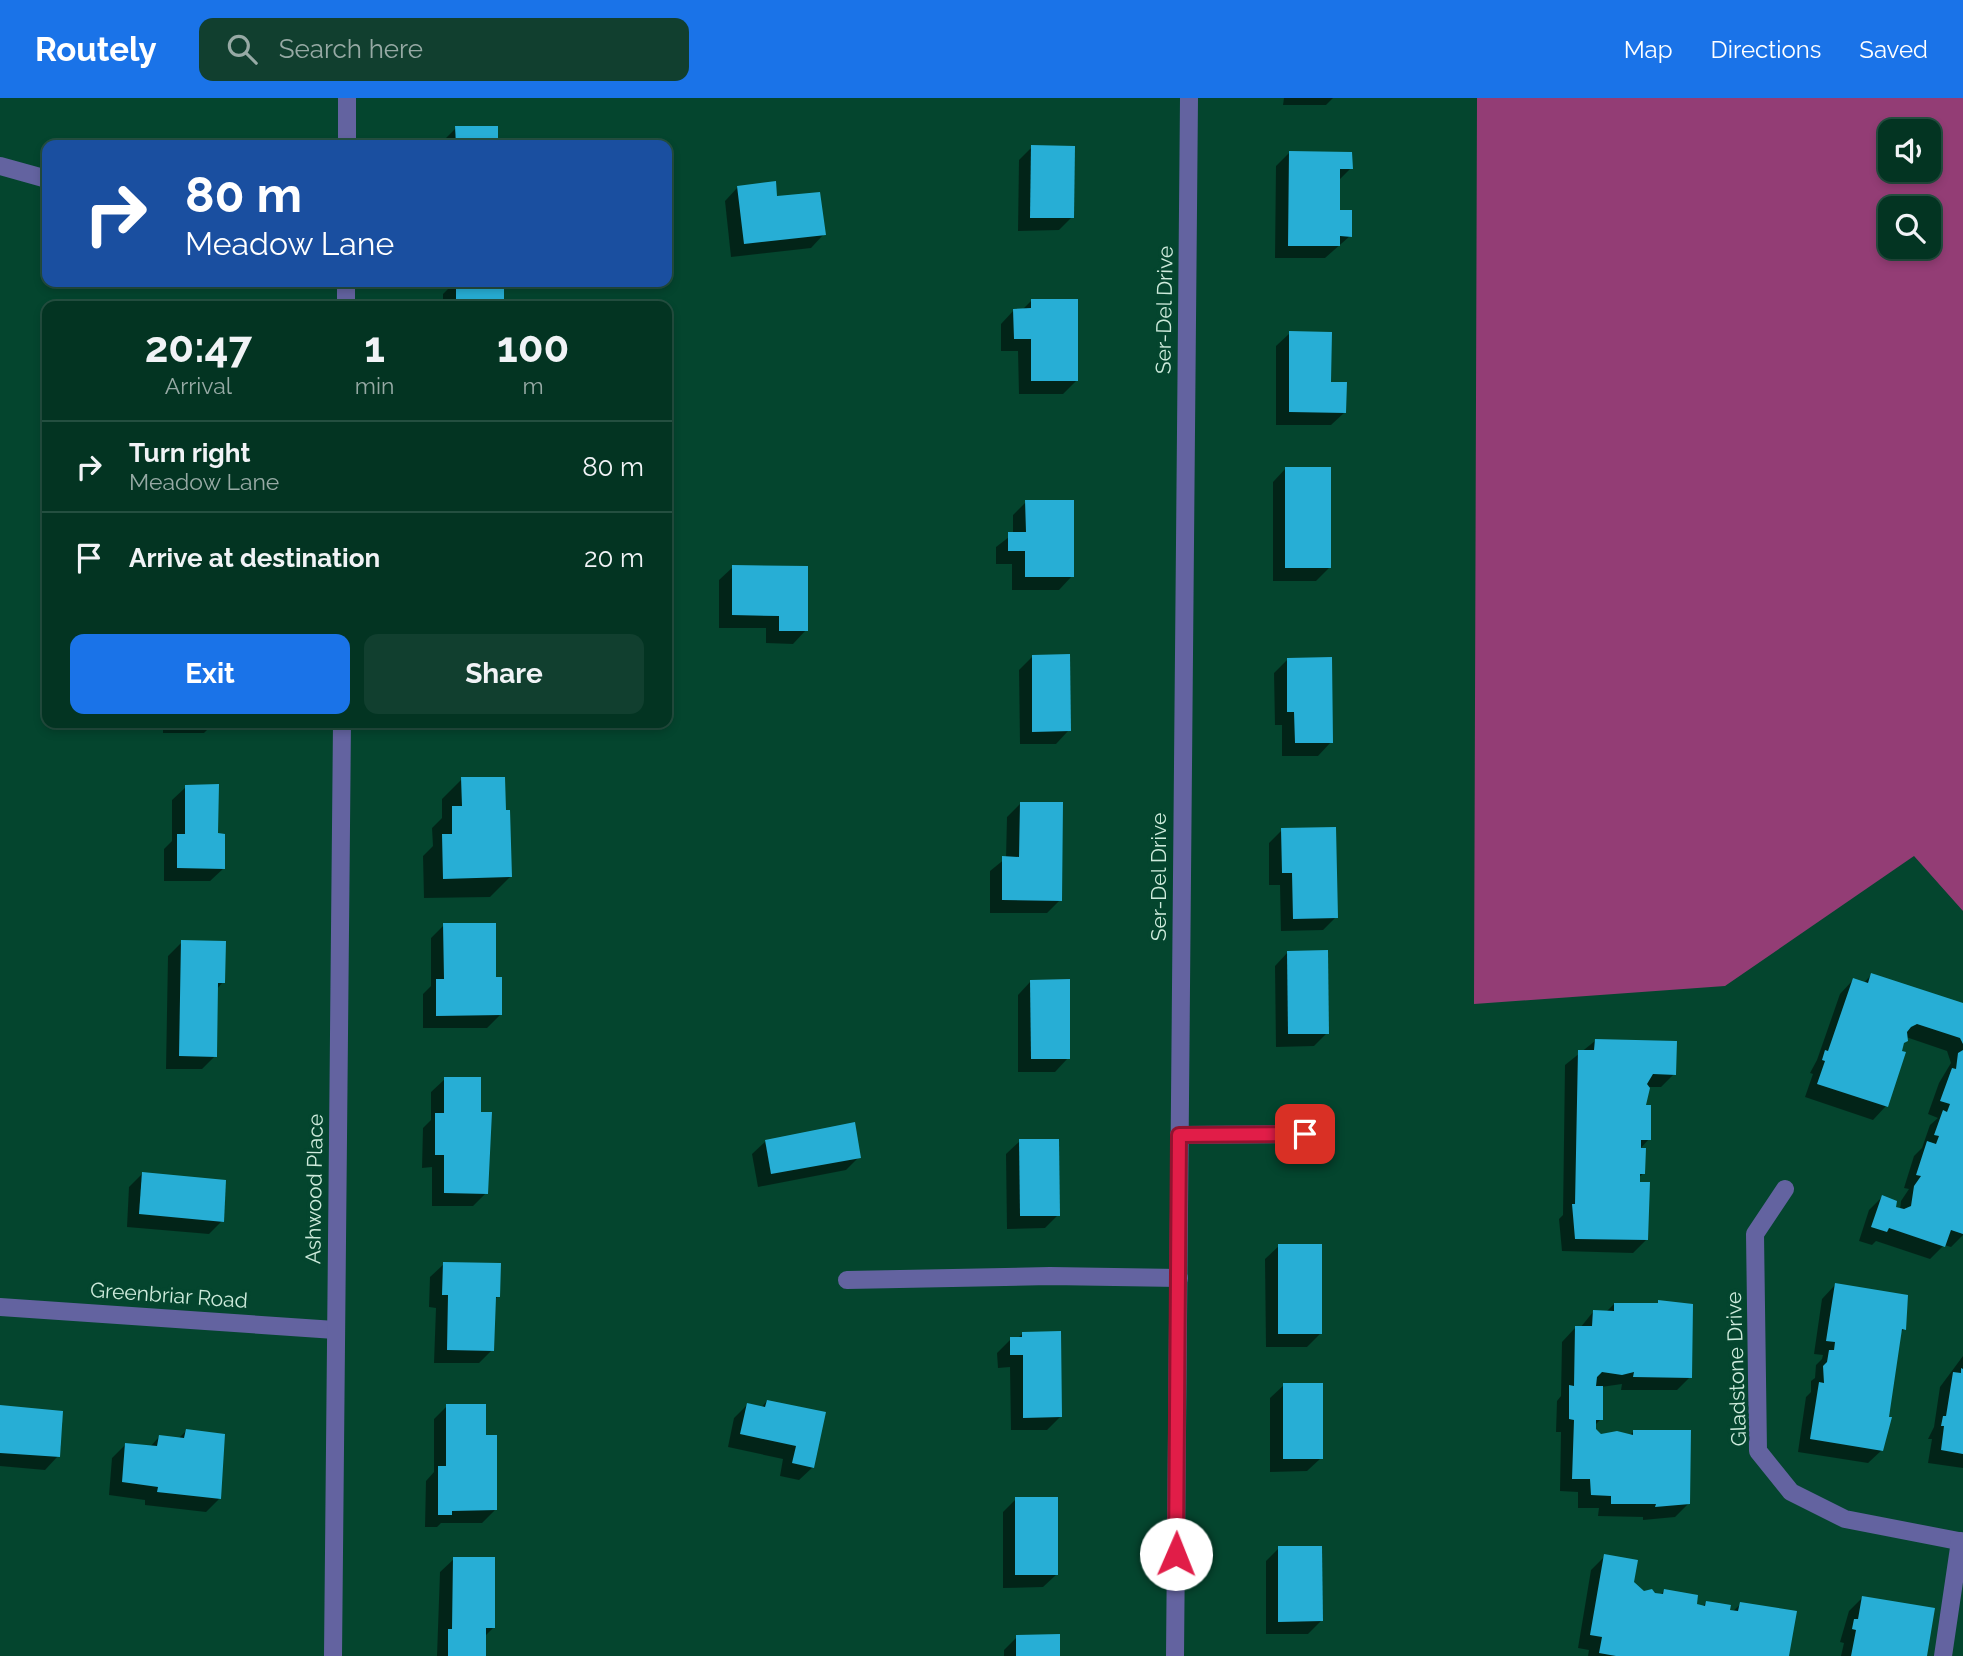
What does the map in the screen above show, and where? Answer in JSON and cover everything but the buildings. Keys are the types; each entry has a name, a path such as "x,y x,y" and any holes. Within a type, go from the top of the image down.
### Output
{"street":[{"path":"347,98 347,140"},
{"name":"Ser-Del Drive","path":"1175,1656 1189,98"},
{"path":"0,166 42,178"},
{"name":"Ashwood Place","path":"333,1656 342,728"},
{"path":"1179,1135 1305,1134"},
{"name":"Gladstone Drive","path":"1785,1189 1755,1234 1758,1451 1791,1492 1845,1519 1961,1541"},
{"path":"847,1280 1050,1276 1179,1278"},
{"name":"Greenbriar Road","path":"0,1307 335,1330"},
{"path":"1943,1656 1961,1541"}],"shaded area":[{"path":"1477,98 1963,98 1963,911 1914,856 1725,986 1474,1004"}],"route":[{"path":"1176,1554 1179,1135 1305,1134"}]}
